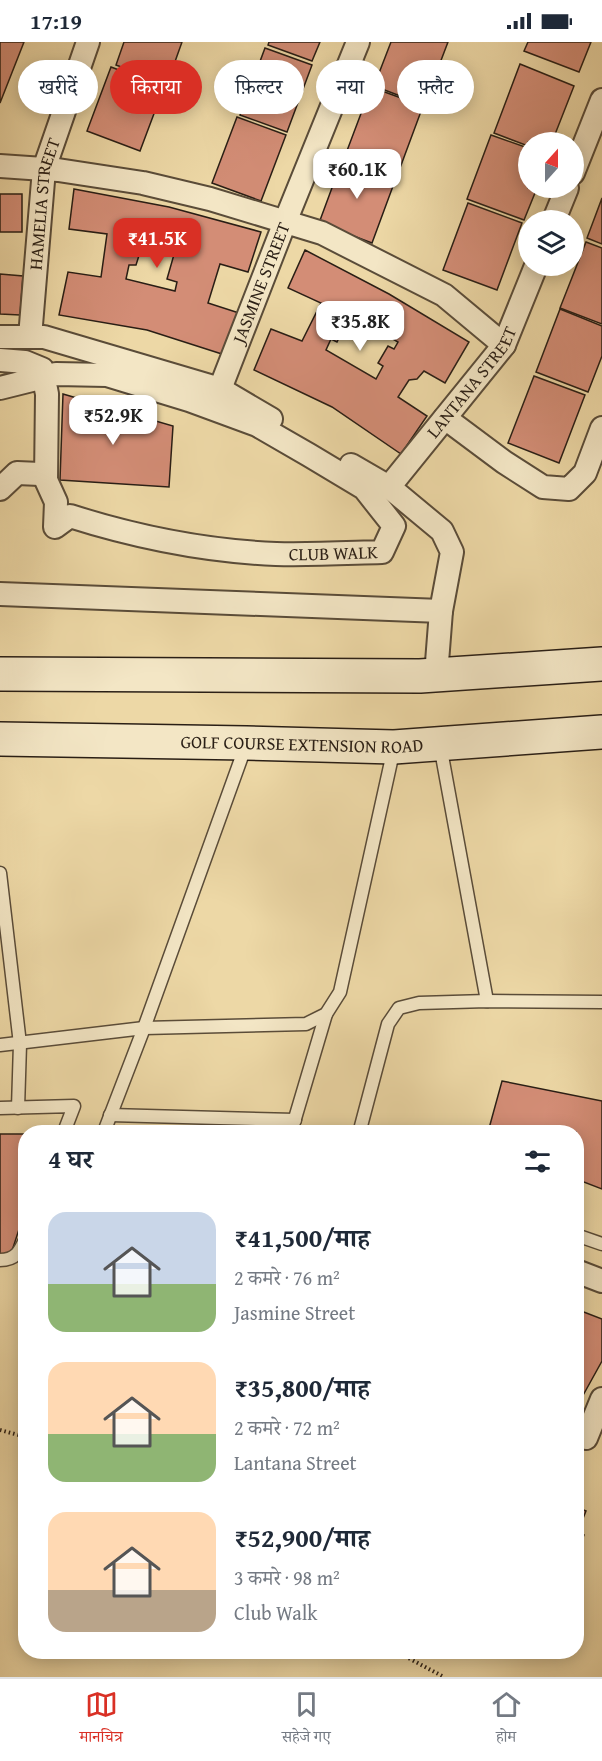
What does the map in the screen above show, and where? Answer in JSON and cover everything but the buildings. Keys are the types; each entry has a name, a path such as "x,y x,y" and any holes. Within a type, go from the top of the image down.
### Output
{"main road":[{"path":"0,674 436,675 602,664"},
{"name":"GOLF COURSE EXTENSION ROAD","path":"0,739 246,742 394,747 602,732"}],"street":[{"name":"HAMELIA STREET","path":"30,337 44,169 88,42"},
{"name":"JASMINE STREET","path":"220,390 358,42"},
{"path":"584,145 602,100"},
{"path":"0,166 44,169 143,183 210,199 322,233 444,295 504,345"},
{"name":"LANTANA STREET","path":"388,487 504,345 532,276"},
{"path":"0,337 44,337 220,390 388,487 442,531 452,552 441,611 436,675"},
{"path":"0,360 25,362 42,369 44,378"},
{"name":"CLUB WALK","path":"0,388 56,374 107,375 189,400 257,425 364,488 394,526 382,552 287,554 200,547 110,529 70,516 55,526 56,502 46,480 47,394 44,378"},
{"path":"445,418 504,462 543,487 569,489 585,473 602,428"},
{"path":"0,489 17,473 40,474"},
{"path":"0,594 441,611"},
{"path":"584,1274 602,1281"},
{"path":"584,1437 586,1438 602,1399"}],"lane":[{"path":"106,1125 144,1028 246,742"},
{"path":"440,743 487,1001"},
{"path":"293,1125 326,1014 340,992 394,747"},
{"path":"0,873 20,1044 18,1108"},
{"path":"361,1125 388,1023 399,1008 419,1003 602,1002"},
{"path":"0,1045 144,1028 306,1024 326,1014"},
{"path":"0,1108 74,1106 67,1125"},
{"path":"110,1115 295,1120"},
{"path":"584,1238 602,1244"},
{"path":"0,1260 10,1260 18,1254"}],"path":[{"path":"0,1430 18,1435"},
{"path":"410,1659 444,1677"}]}
